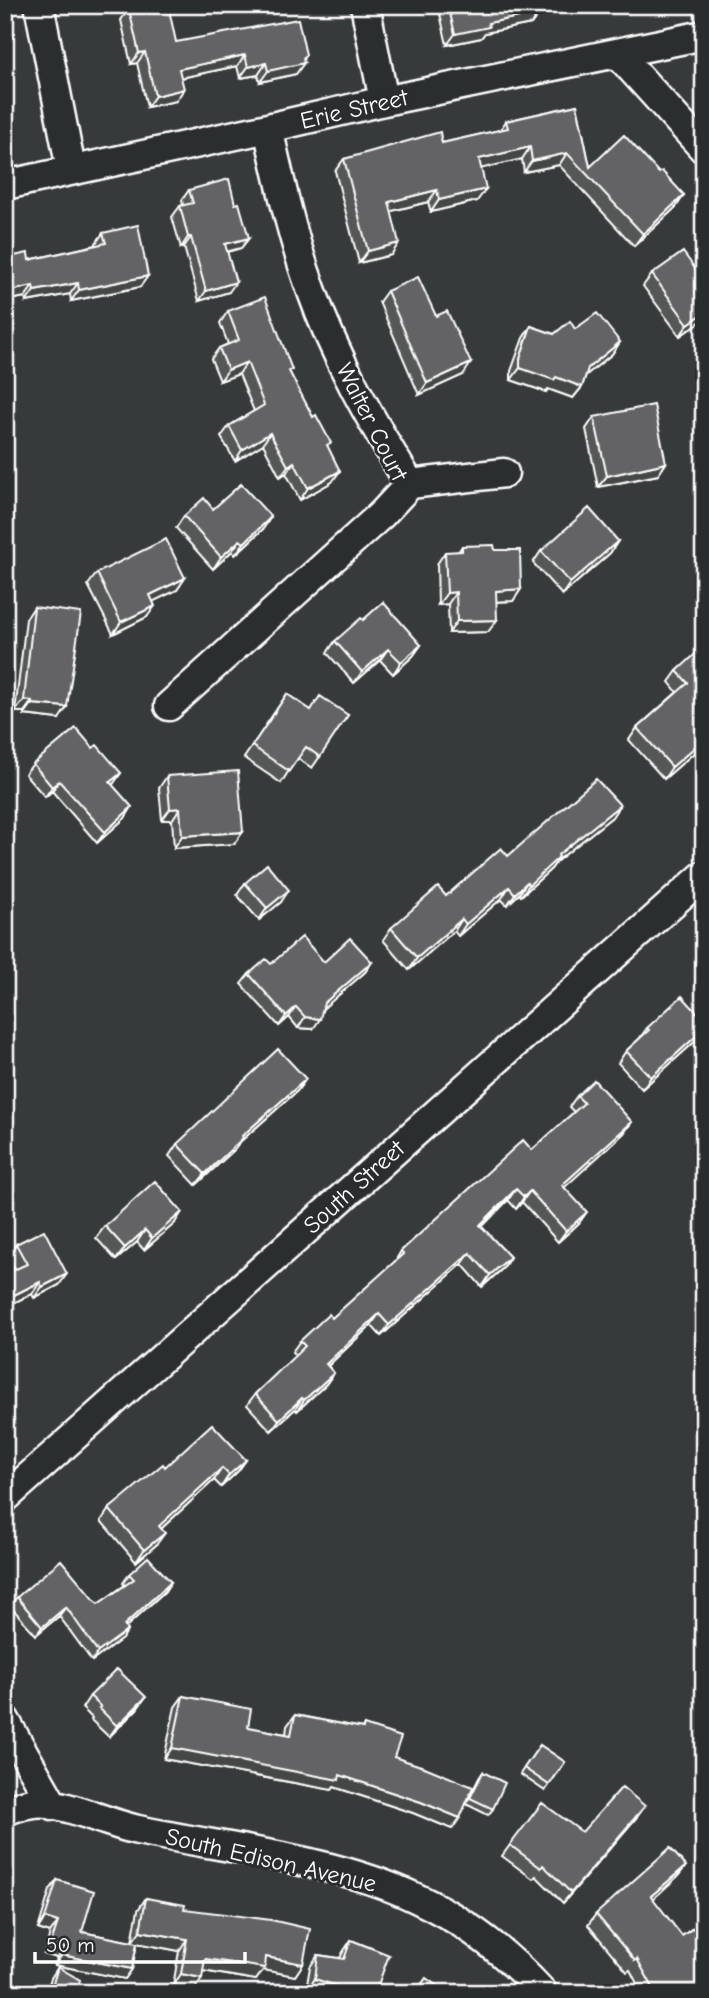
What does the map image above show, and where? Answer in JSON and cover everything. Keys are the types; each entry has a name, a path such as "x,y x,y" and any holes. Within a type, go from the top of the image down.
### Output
{"street":[{"path":"39,5 71,169"},
{"path":"365,5 384,101"},
{"name":"Erie Street","path":"5,184 384,101 704,36"},
{"path":"618,54 704,149"},
{"name":"Walter Court","path":"169,706 382,514 410,484 363,404 322,318 302,262 268,128"},
{"path":"410,484 504,473"},
{"name":"South Street","path":"5,1498 704,876"},
{"path":"5,1720 53,1805"},
{"name":"South Edison Avenue","path":"8,1810 36,1803 53,1805 135,1829 340,1870 398,1889 438,1908 478,1933 514,1963 543,1993"}],"building":[{"path":"144,5 168,5 176,42 298,19 306,55 303,58 304,63 268,71 266,63 248,67 245,55 179,69 184,89 155,96 145,52 139,53 129,9"},
{"path":"448,5 537,5 539,13 488,23 489,27 455,34"},
{"path":"577,105 590,167 624,135 659,173 662,171 684,195 643,234 567,153 532,161 530,147 479,159 486,189 439,200 437,190 389,202 399,243 368,251 344,159 440,132 442,143 508,128 506,121"},
{"path":"229,179 235,204 239,203 249,238 225,244 236,282 206,291 180,206 193,203 189,190"},
{"path":"138,225 148,276 79,290 78,283 34,291 33,286 5,292 5,258 28,253 29,260 106,243 103,233"},
{"path":"683,252 699,274 704,271 704,313 688,324 652,274"},
{"path":"418,277 436,316 447,311 471,363 427,383 387,291"},
{"path":"265,297 292,370 289,371 313,417 316,415 331,443 327,445 340,471 308,488 294,462 288,466 270,433 242,450 229,426 264,405 247,362 228,370 219,348 239,340 228,311"},
{"path":"597,313 620,342 588,368 582,387 520,368 520,359 531,326 554,334 570,321 575,329"},
{"path":"654,405 666,463 607,476 594,417"},
{"path":"241,484 271,517 244,543 240,540 221,557 184,516 204,498 213,509"},
{"path":"589,508 618,541 570,583 541,551"},
{"path":"166,539 185,578 150,595 155,606 121,622 97,573"},
{"path":"494,545 495,550 520,550 521,589 496,591 497,620 457,621 456,592 447,593 445,552 462,551 462,546"},
{"path":"383,602 421,645 401,662 388,649 362,672 335,641"},
{"path":"34,607 81,613 67,707 32,704 32,701 24,700"},
{"path":"703,647 704,729 698,734 703,740 672,767 637,728 688,683 677,671"},
{"path":"287,694 311,710 320,696 348,715 320,757 306,747 289,771 252,746"},
{"path":"76,728 93,748 97,745 121,773 110,782 132,807 105,832 59,781 52,787 33,764"},
{"path":"238,771 243,832 182,836 180,808 170,809 167,776"},
{"path":"596,779 620,805 558,855 559,857 529,885 527,882 515,894 509,887 466,924 462,919 417,958 391,928 438,887 446,896 501,848 508,856"},
{"path":"267,864 289,890 267,908 245,883"},
{"path":"302,937 324,962 350,938 372,962 324,1003 320,1019 305,1017 296,1007 286,1016 249,974 266,959 271,964"},
{"path":"682,996 704,1020 704,1029 651,1077 626,1051"},
{"path":"278,1049 306,1079 242,1136 243,1138 205,1174 177,1144"},
{"path":"594,1080 632,1122 562,1185 587,1212 566,1231 530,1191 524,1197 516,1189 480,1225 510,1257 490,1275 470,1253 389,1325 379,1314 326,1364 334,1373 279,1420 255,1394 305,1346 300,1341 329,1314 332,1318 523,1140 532,1150 584,1103 577,1096"},
{"path":"155,1181 182,1212 152,1238 145,1230 125,1248 105,1226"},
{"path":"44,1230 67,1274 42,1287 40,1282 10,1297 5,1289 5,1274 27,1264 16,1244"},
{"path":"212,1424 246,1460 229,1475 222,1468 159,1526 165,1533 144,1550 109,1509 163,1464 165,1467"},
{"path":"148,1557 171,1582 124,1625 128,1630 98,1652 66,1607 42,1627 17,1597 61,1560 98,1604 134,1579 129,1574"},
{"path":"117,1669 146,1697 117,1726 90,1696"},
{"path":"183,1696 251,1709 248,1727 291,1735 295,1715 363,1728 364,1725 401,1737 394,1757 473,1787 460,1818 340,1775 339,1780 172,1748"},
{"path":"540,1745 565,1762 549,1785 524,1768"},
{"path":"483,1772 505,1783 493,1809 470,1798"},
{"path":"622,1787 645,1806 571,1893 543,1865 541,1868 510,1845 542,1803 582,1832"},
{"path":"670,1848 686,1866 651,1896 682,1936 704,1920 704,1950 696,1956 704,1970 704,1993 656,1993 637,1959 635,1961 596,1914"},
{"path":"57,1880 94,1891 82,1932 137,1943 132,1969 62,1955 65,1948 51,1943 58,1922 45,1918"},
{"path":"146,1898 185,1905 184,1909 271,1920 310,1929 303,1964 266,1957 265,1968 205,1959 202,1978 181,1974 187,1939 140,1931"},
{"path":"351,1940 389,1955 375,1993 358,1993 315,1979 318,1955 344,1959"},
{"path":"58,1967 80,1980 76,1993 50,1993"},
{"path":"426,1978 447,1993 415,1993"},
{"path":"25,1986 46,1993 23,1993"}]}
